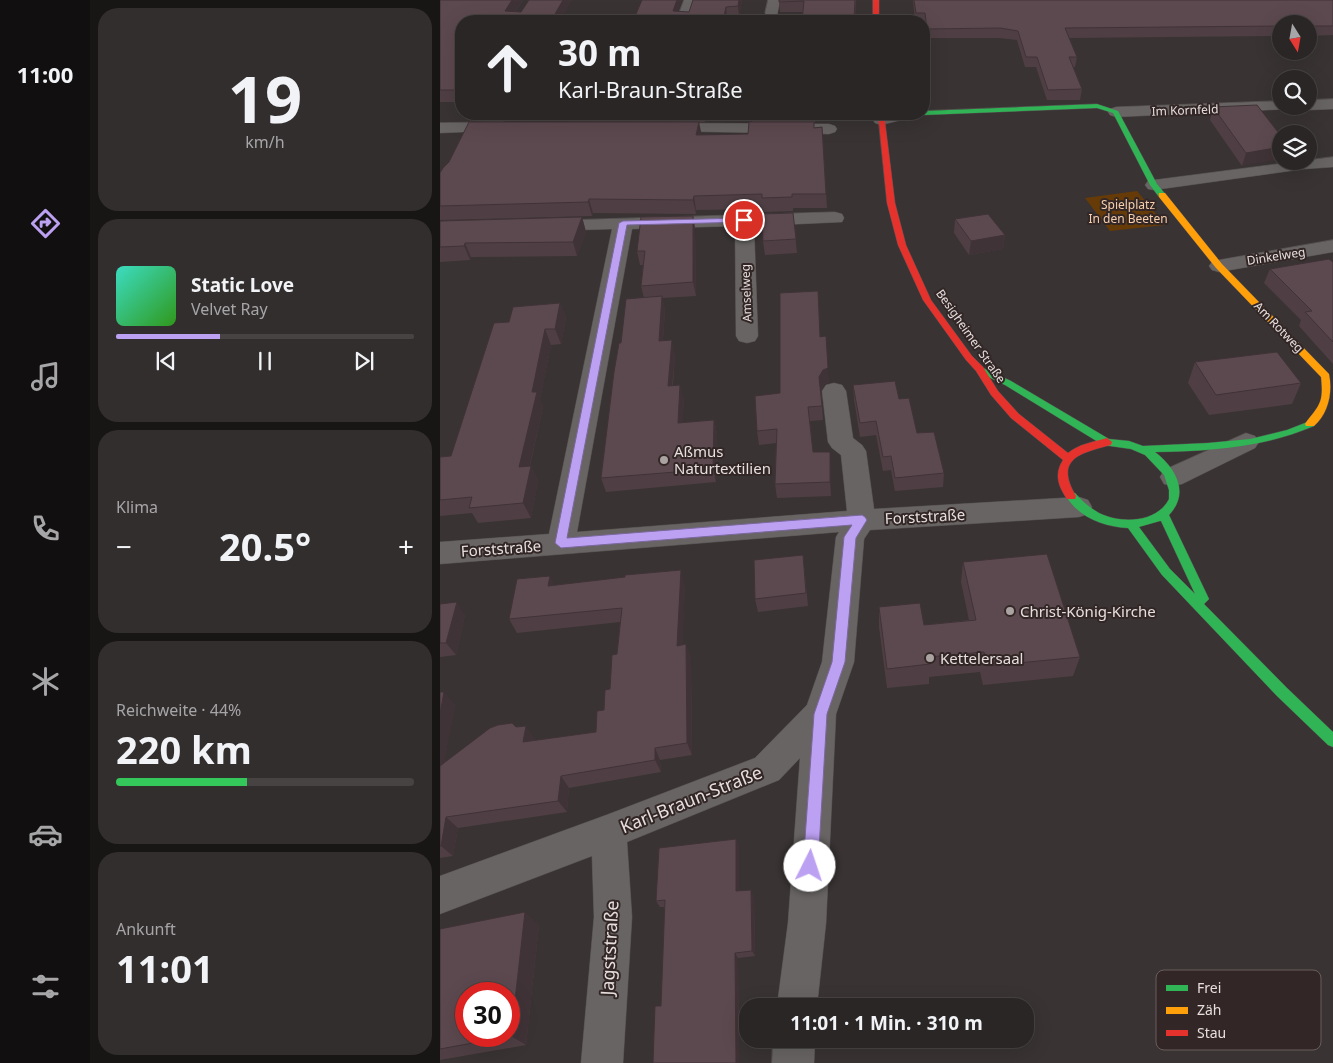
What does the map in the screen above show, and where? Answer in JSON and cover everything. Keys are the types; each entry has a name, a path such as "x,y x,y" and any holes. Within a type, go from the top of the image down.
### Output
{"main road":[{"path":"876,0 876,15"},
{"path":"930,113 1097,106 1116,112"},
{"name":"Am Rotweg","path":"1116,112 1154,185 1219,266 1330,375 1326,404 1318,418 1310,424 1281,435 1246,442 1144,450"},
{"name":"Besigheimer Straße","path":"881,120 888,188 902,245 927,300 969,358 980,369 994,393 1015,416 1067,458"},
{"path":"980,369 1008,383 1107,442"},
{"path":"1107,442 1125,443 1144,450 1162,462 1173,477 1176,487 1175,497 1163,514 1148,521 1131,524 1103,520 1079,507 1062,484 1061,475 1067,458 1077,449 1091,444 1107,442"},
{"path":"1163,514 1214,621"},
{"path":"1131,524 1166,572 1333,742"}],"street":[{"path":"685,15 690,0"},
{"path":"1317,105 1333,104"},
{"name":"Im Kornfeld","path":"1116,112 1272,106"},
{"path":"440,142 445,127 455,116"},
{"path":"652,121 829,129"},
{"path":"445,127 517,127"},
{"path":"1154,185 1304,164 1333,162"},
{"path":"527,226 835,218"},
{"name":"Amselweg","path":"744,220 747,336"},
{"path":"561,543 623,223"},
{"name":"Dinkelweg","path":"1219,266 1333,246"},
{"path":"834,391 841,442 853,450 862,520"},
{"name":"Am Rotweg","path":"1173,477 1246,442"},
{"name":"Forststraße","path":"988,513 1062,484"},
{"name":"Forststraße","path":"440,553 862,520 1079,507"},
{"name":"Karl-Braun-Straße","path":"440,895 609,832 768,769 820,714 838,662 850,537 862,520"},
{"path":"798,998 807,923 820,714"},
{"name":"Jagststraße","path":"602,1063 613,917 609,832"},
{"path":"793,1063 794,1048"}],"green space":[{"name":"Spielplatz In den Beeten","path":"1137,191 1165,225 1110,231 1085,198"}],"building":[{"path":"440,0 512,0 505,11 521,12 529,0 563,0 554,15 455,15 455,90 440,90"},
{"path":"642,0 677,0 673,11 689,12 693,0 739,0 738,6 726,7 724,15 636,15"},
{"path":"779,0 855,0 854,15 803,15 804,1 779,2"},
{"path":"914,0 1333,0 1333,26 1318,26 1318,15 1272,15 1272,26 1065,28 1077,57 1069,57 1082,89 1048,90 1037,57 1026,57 1018,31 1000,28 930,29 930,15 925,15 925,13 916,13"},
{"path":"1257,105 1272,125 1272,149 1246,153 1213,107"},
{"path":"469,122 699,122 696,135 748,134 749,122 814,122 814,128 822,127 826,194 792,194 792,197 762,198 762,194 694,196 693,200 589,199 588,202 440,206 440,173 449,162"},
{"path":"793,213 796,239 763,241 762,214"},
{"path":"988,214 1005,235 971,241 955,219"},
{"path":"693,216 693,282 641,286 645,251 637,251 641,217"},
{"path":"582,217 573,242 465,243 464,246 440,247 440,221"},
{"path":"1329,259 1333,262 1333,342 1305,312 1312,311 1270,269"},
{"path":"818,291 820,337 826,336 828,368 823,370 819,377 822,406 808,407 813,452 830,452 830,482 775,484 777,429 757,431 755,396 780,393 780,293"},
{"path":"662,296 659,341 672,340 668,386 680,385 678,423 714,420 713,469 601,478 614,372 619,343 621,343 626,299"},
{"path":"560,303 555,329 545,329 532,392 537,392 519,467 531,466 523,503 469,508 472,497 440,500 440,457 451,456 494,323 509,322 513,307"},
{"path":"1277,352 1301,383 1216,395 1195,362"},
{"path":"895,381 899,399 909,398 917,433 934,432 944,473 895,478 891,456 883,457 876,421 860,423 853,385"},
{"path":"1047,554 1080,657 987,666 984,652 929,657 930,664 887,669 879,607 920,603 924,625 976,620 963,562"},
{"path":"803,555 806,593 755,599 754,560"},
{"path":"681,570 677,646 686,644 687,743 655,748 655,760 561,776 558,801 446,817 440,846 440,766 490,728 498,725 512,723 516,727 526,726 523,742 596,732 597,711 604,710 605,690 610,689 612,655 617,654 622,608 509,619 517,579 550,576 548,586 625,577 625,575"},
{"path":"457,602 446,643 440,643 440,604"},
{"path":"440,692 444,692 440,714"},
{"path":"736,839 736,891 751,890 752,951 735,953 736,1063 653,1063 655,1006 661,1006 665,900 656,901 659,848"},
{"path":"525,912 517,982 455,982 455,1046 440,1049 440,929"}],"traffic: fast":[{"path":"930,113 1097,106 1116,112 1154,185 1162,195"},
{"path":"981,370 1008,383 1107,442"},
{"path":"1144,449 1208,447 1250,442 1271,438 1310,424"},
{"path":"1071,496 1090,513 1106,520 1126,524 1146,522 1164,514 1170,507 1174,499 1175,490 1173,481 1163,465 1156,458 1141,449 1120,443 1107,442"},
{"path":"1163,514 1203,599"},
{"path":"1131,524 1166,572 1282,692 1333,741"}],"traffic: slow":[{"path":"1162,195 1219,266 1326,376 1327,390 1325,403 1320,414 1310,424"}],"traffic: jam":[{"path":"876,0 876,15"},
{"path":"882,120 891,203 902,245 927,300 969,358 980,369 994,393 1015,416 1067,458"},
{"path":"1071,496 1064,484 1063,471 1065,465 1074,454 1083,449 1107,442"}],"place":[{"name":"Aßmus Naturtextilien","path":"664,460"},
{"name":"Christ-König-Kirche","path":"1010,611"},
{"name":"Kettelersaal","path":"930,658"}],"route":[{"path":"744,220 623,223 561,543 862,520 850,537 838,662 820,714 810,866"}]}
